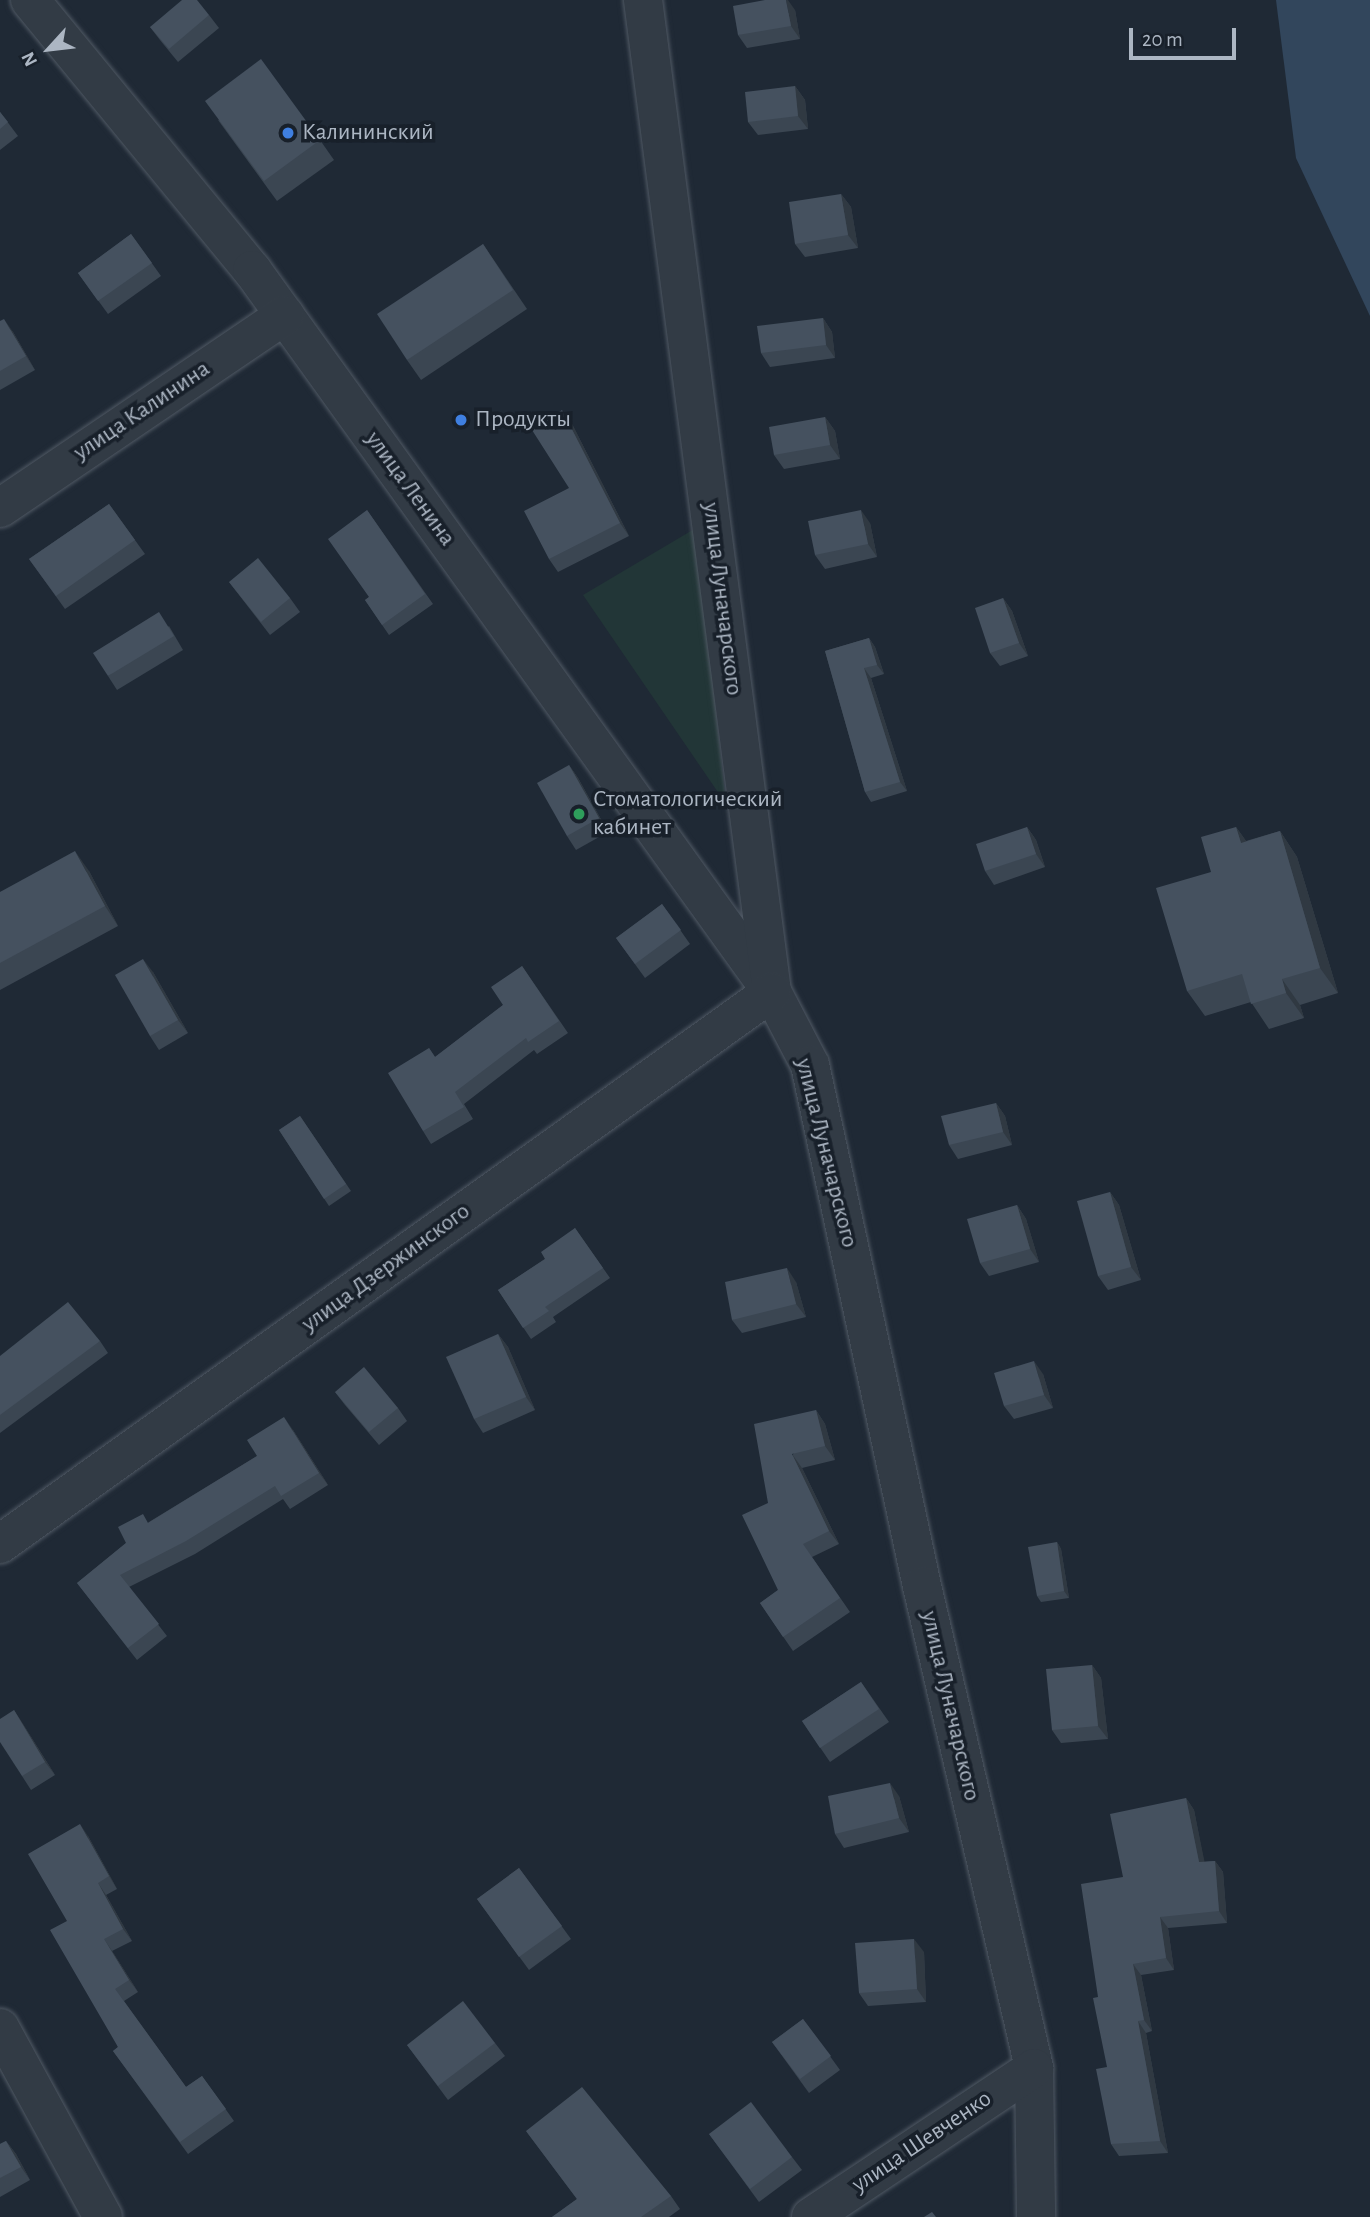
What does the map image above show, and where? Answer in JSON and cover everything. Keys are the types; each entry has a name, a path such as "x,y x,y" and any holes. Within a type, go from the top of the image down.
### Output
{"street":[{"name":"улица Ленина","path":"30,0 285,315 772,992"},
{"name":"улица Луначарского","path":"643,0 772,992 810,1065 922,1586 1034,2068 1037,2217"},
{"name":"улица Калинина","path":"0,508 285,315"},
{"name":"улица Дзержинского","path":"0,1544 772,992"},
{"path":"0,2028 103,2217"},
{"name":"улица Шевченко","path":"811,2217 1034,2068"}],"green space":[{"path":"696,528 726,804 583,595"}],"water":[{"path":"1276,0 1370,0 1370,316 1296,158"}],"building":[{"path":"182,0 197,0 209,15 169,49 150,27"},
{"path":"765,0 786,0 791,26 738,35 733,6"},
{"path":"261,59 320,140 264,181 205,101"},
{"path":"795,86 798,116 748,122 745,92"},
{"path":"0,112 8,122 0,129"},
{"path":"841,194 848,235 795,244 789,202"},
{"path":"131,234 152,263 98,301 78,273"},
{"path":"483,244 513,290 407,360 377,314"},
{"path":"823,318 826,345 761,353 757,326"},
{"path":"4,319 26,356 0,371 0,321"},
{"path":"562,410 620,523 549,559 524,511 569,488 532,430"},
{"path":"825,417 830,445 774,455 769,427"},
{"path":"109,504 135,540 56,596 29,559"},
{"path":"367,510 425,594 382,625 365,600 369,597 328,539"},
{"path":"861,510 868,544 815,555 808,521"},
{"path":"258,558 290,598 261,622 229,582"},
{"path":"1003,598 1019,643 990,653 975,608"},
{"path":"159,612 174,636 108,676 93,653"},
{"path":"869,638 877,665 864,668 900,782 865,792 825,651"},
{"path":"569,765 599,818 567,836 537,783"},
{"path":"1027,827 1036,854 985,871 976,844"},
{"path":"1236,827 1241,843 1280,831 1320,968 1282,979 1286,993 1251,1004 1242,974 1187,991 1156,888 1211,872 1201,837"},
{"path":"75,851 105,906 0,963 0,892"},
{"path":"662,904 681,930 635,964 616,938"},
{"path":"143,959 178,1020 150,1036 115,975"},
{"path":"522,966 559,1021 528,1042 526,1038 455,1092 464,1107 423,1131 388,1073 429,1048 435,1057 503,1005 491,987"},
{"path":"996,1103 1003,1132 949,1145 941,1116"},
{"path":"300,1116 346,1184 324,1199 279,1130"},
{"path":"1110,1192 1131,1267 1098,1276 1077,1201"},
{"path":"1017,1205 1030,1249 980,1263 967,1219"},
{"path":"575,1228 603,1268 545,1307 549,1311 523,1328 498,1290 545,1259 541,1252"},
{"path":"787,1268 796,1304 732,1320 725,1282"},
{"path":"68,1302 100,1341 0,1415 0,1356"},
{"path":"498,1334 526,1397 474,1419 446,1357"},
{"path":"1034,1361 1044,1395 1004,1406 994,1373"},
{"path":"364,1367 398,1408 369,1432 335,1392"},
{"path":"816,1410 825,1446 792,1454 829,1531 803,1544 840,1598 783,1637 760,1603 778,1590 742,1515 768,1503 754,1424"},
{"path":"284,1417 319,1473 281,1496 275,1486 186,1541 120,1575 159,1624 128,1648 77,1583 126,1543 118,1527 143,1514 148,1523 257,1456 247,1440"},
{"path":"1057,1542 1064,1591 1037,1596 1028,1547"},
{"path":"1092,1665 1098,1726 1052,1730 1046,1669"},
{"path":"861,1682 879,1709 820,1748 802,1721"},
{"path":"14,1710 45,1762 22,1776 0,1742 0,1719"},
{"path":"890,1783 899,1818 835,1834 828,1796"},
{"path":"1186,1798 1199,1862 1215,1861 1219,1911 1160,1917 1166,1958 1133,1964 1144,2020 1138,2021 1160,2141 1111,2144 1096,2069 1107,2067 1093,1998 1098,1997 1081,1884 1123,1877 1110,1814"},
{"path":"80,1824 109,1876 98,1883 123,1929 104,1939 129,1980 115,1989 186,2087 202,2076 226,2109 180,2142 113,2051 118,2047 50,1930 67,1921 28,1854"},
{"path":"519,1868 562,1926 519,1957 477,1899"},
{"path":"914,1939 917,1989 859,1993 855,1943"},
{"path":"463,2001 495,2043 438,2086 407,2045"},
{"path":"803,2019 831,2056 800,2079 772,2042"},
{"path":"582,2087 671,2196 641,2217 552,2217 577,2199 526,2131"},
{"path":"751,2102 792,2157 750,2189 709,2134"},
{"path":"6,2141 21,2167 0,2178 0,2144"}],"place":[{"name":"Калининский","path":"288,133"},
{"name":"Продукты","path":"461,420"},
{"name":"Стоматологический кабинет","path":"579,814"}]}
